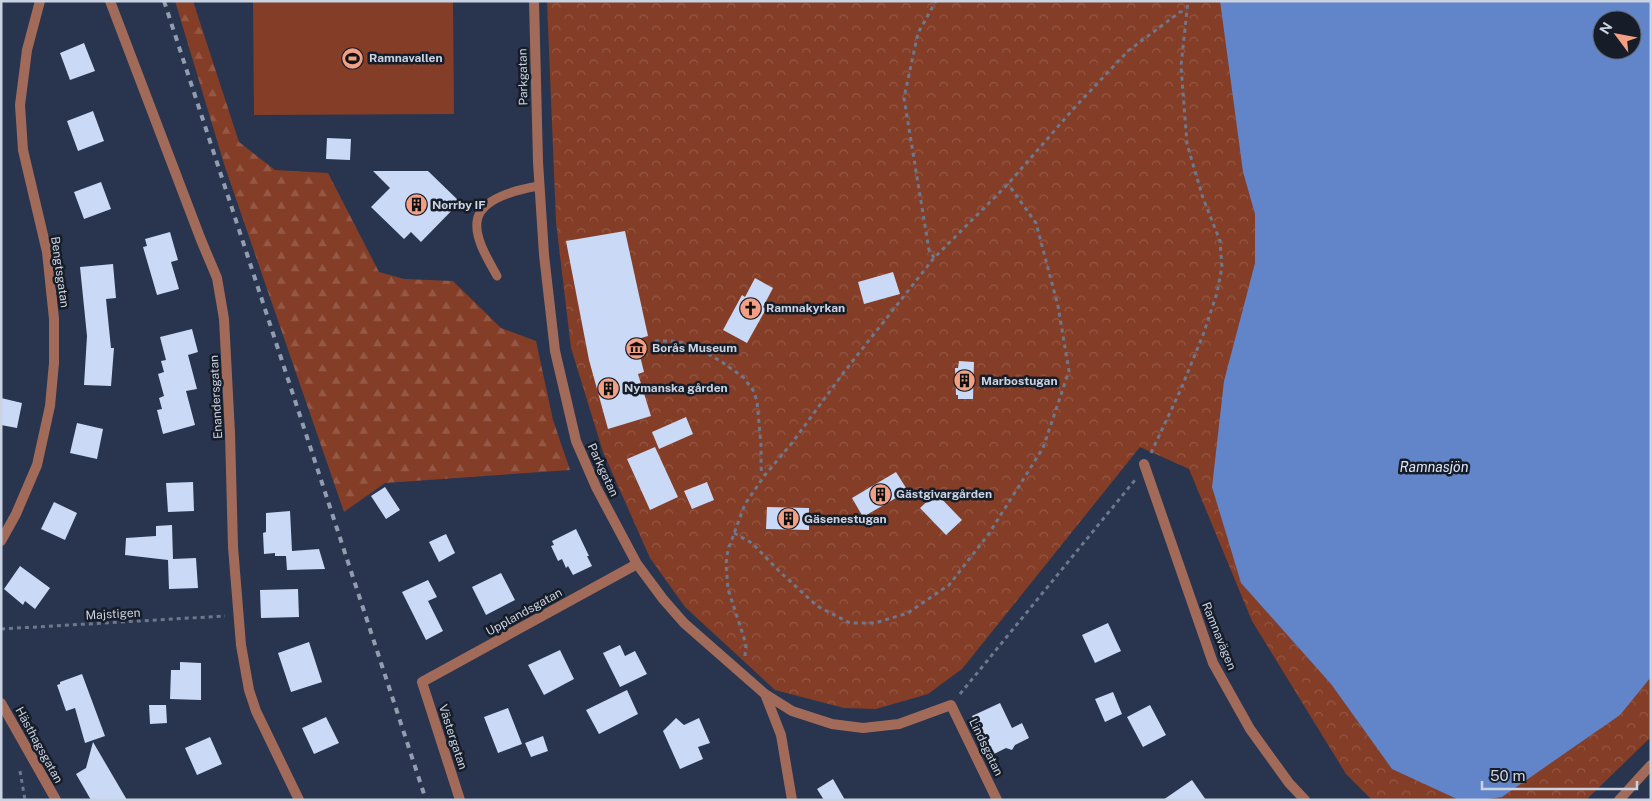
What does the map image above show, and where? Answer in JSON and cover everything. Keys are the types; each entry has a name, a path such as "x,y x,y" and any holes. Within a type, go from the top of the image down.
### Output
{"street":[{"name":"Bengtsgatan","path":"1,540 16,514 37,464 50,406 54,364 54,319 47,252 23,150 20,105 27,50 40,1"},
{"name":"Enandersgatan","path":"110,1 217,278 224,319 233,546 241,646 249,690 256,711 299,800"},
{"name":"Parkgatan","path":"534,1 539,186 544,255 555,351 576,441 596,487 637,564 684,623 765,694 792,711 832,724 863,728 899,724 951,705"},
{"name":"Ramnavägen","path":"1144,464 1213,663 1250,729 1305,800"},
{"name":"Upplandsgatan","path":"422,682 637,564"},
{"name":"Västergatan","path":"422,682 460,800"},
{"path":"765,694 781,735 792,800"},
{"name":"Hästhagsgatan","path":"1,703 56,800"},
{"name":"Lindsgatan","path":"951,705 997,800"},
{"path":"1619,800 1651,765"}],"lane":[{"path":"497,276 479,236 476,224 478,215 485,206 505,194 539,186"}],"path":[{"path":"934,258 929,250 904,98 918,33 936,1"},
{"path":"951,705 1130,486 1144,464 1181,389 1203,335 1217,293 1222,267 1220,240 1203,198 1187,144 1182,66 1188,1"},
{"path":"736,669 745,656 746,644 726,579 726,564 734,533 745,504 844,372 934,258 1008,184 1076,106 1128,51 1180,12 1187,11"},
{"path":"734,533 752,543 817,606 850,622 875,623 908,613 949,585 966,564 988,535 1043,448 1069,371 1058,306 1036,223 1008,184"},
{"path":"655,341 691,344 743,377 753,390 757,401 761,445 760,467 765,475"},
{"name":"Majstigen","path":"1,629 225,616"}],"green space":[{"path":"175,1 193,1 239,142 275,170 328,173 379,272 404,279 453,281 501,328 536,341 553,420 570,470 385,483 344,512 225,167"},
{"name":"Ramnavallen","path":"253,1 453,1 454,114 254,115"},
{"path":"547,1 1651,1 1651,737 1586,800 1372,800 1346,774 1252,621 1189,469 1140,447 962,669 928,694 876,709 844,708 775,690 685,607 650,558 603,452 571,348 556,222"}],"water":[{"name":"Ramnasjön","path":"1220,1 1651,1 1651,677 1620,715 1502,797 1482,800 1459,800 1392,769 1331,684 1241,583 1212,487 1224,381 1255,263 1255,214 1243,172"}],"building":[{"path":"84,43 95,71 70,80 60,53"},
{"path":"93,111 104,141 78,151 67,121"},
{"path":"327,138 351,139 350,160 326,159"},
{"name":"Norrby IF","path":"373,171 428,171 460,202 421,242 411,232 404,239 371,207 390,188"},
{"path":"101,182 111,209 84,219 74,192"},
{"path":"625,231 648,336 641,338 644,355 640,356 644,372 638,374 651,416 608,429 589,360 566,241"},
{"path":"170,232 178,260 171,262 179,289 157,295 143,247 147,246 145,239"},
{"path":"113,264 116,298 106,299 111,348 114,348 111,386 84,385 87,336 80,267"},
{"path":"893,272 900,294 864,304 858,282"},
{"name":"Ramnakyrkan","path":"755,278 773,288 763,307 766,309 747,343 723,330 742,295 745,297"},
{"path":"192,329 198,352 188,355 197,389 186,391 195,425 163,434 157,410 162,409 159,398 164,396 158,374 164,372 161,361 166,360 160,337"},
{"name":"Marbostugan","path":"959,361 974,362 973,399 958,399 958,395 956,395 955,368 958,368"},
{"path":"1,398 22,403 17,428 1,425"},
{"path":"686,417 693,434 659,449 652,432"},
{"path":"77,423 103,429 97,459 70,453"},
{"path":"655,447 678,497 650,510 627,459"},
{"name":"Gästgivargården","path":"896,472 908,491 863,517 852,498"},
{"path":"193,482 194,511 168,512 166,483"},
{"path":"707,482 714,500 692,509 684,491"},
{"path":"385,487 400,510 386,519 371,496"},
{"path":"936,493 962,520 946,535 920,508"},
{"path":"54,502 77,513 65,540 41,529"},
{"name":"Gäsenestugan","path":"767,507 809,508 809,530 766,529"},
{"path":"290,511 292,551 319,549 325,569 287,570 286,556 275,556 275,553 264,554 263,533 266,532 266,513"},
{"path":"172,525 173,559 196,558 198,588 169,589 168,560 125,555 126,538 156,536 156,526"},
{"path":"576,529 592,566 573,575 568,566 566,568 562,559 558,561 551,546 554,545 552,541"},
{"path":"446,534 455,553 439,562 429,542"},
{"path":"20,566 50,588 35,609 25,601 23,605 4,589"},
{"path":"501,573 515,600 486,615 472,587"},
{"path":"428,580 437,597 428,601 443,631 426,640 402,592"},
{"path":"298,589 299,617 261,618 260,590"},
{"path":"1108,623 1121,651 1095,663 1082,635"},
{"path":"309,642 322,682 291,692 278,653"},
{"path":"620,645 625,656 635,651 647,674 620,687 603,653"},
{"path":"560,650 574,679 544,695 528,665"},
{"path":"180,662 201,663 201,700 170,699 171,670 180,670"},
{"path":"82,674 105,736 85,743 75,708 66,711 57,685 60,682"},
{"path":"627,690 638,714 599,734 586,710"},
{"path":"1113,692 1122,714 1105,722 1095,699"},
{"path":"1000,703 1012,728 1022,723 1029,738 1015,745 1012,750 1006,748 990,756 972,716"},
{"path":"149,705 166,705 167,723 150,724"},
{"path":"1150,705 1166,735 1143,747 1127,717"},
{"path":"508,708 522,744 498,753 484,717"},
{"path":"326,717 339,743 314,754 302,728"},
{"path":"676,718 684,725 699,718 710,743 698,747 703,759 680,769 663,731"},
{"path":"543,736 548,751 531,757 525,743"},
{"path":"210,737 222,764 197,775 185,748"},
{"path":"93,742 127,800 91,800 76,774 86,768"},
{"path":"833,779 845,800 824,800 817,789"},
{"path":"1192,780 1206,800 1163,800"}],"railway":[{"path":"164,1 426,800"}],"place":[{"name":"Ramnavallen","path":"353,58"},
{"name":"Norrby IF","path":"416,205"},
{"name":"Ramnakyrkan","path":"750,308"},
{"name":"Borås Museum","path":"636,348"},
{"name":"Marbostugan","path":"965,381"},
{"name":"Nymanska gården","path":"608,388"},
{"name":"Gästgivargården","path":"880,494"},
{"name":"Gäsenestugan","path":"788,519"}]}
